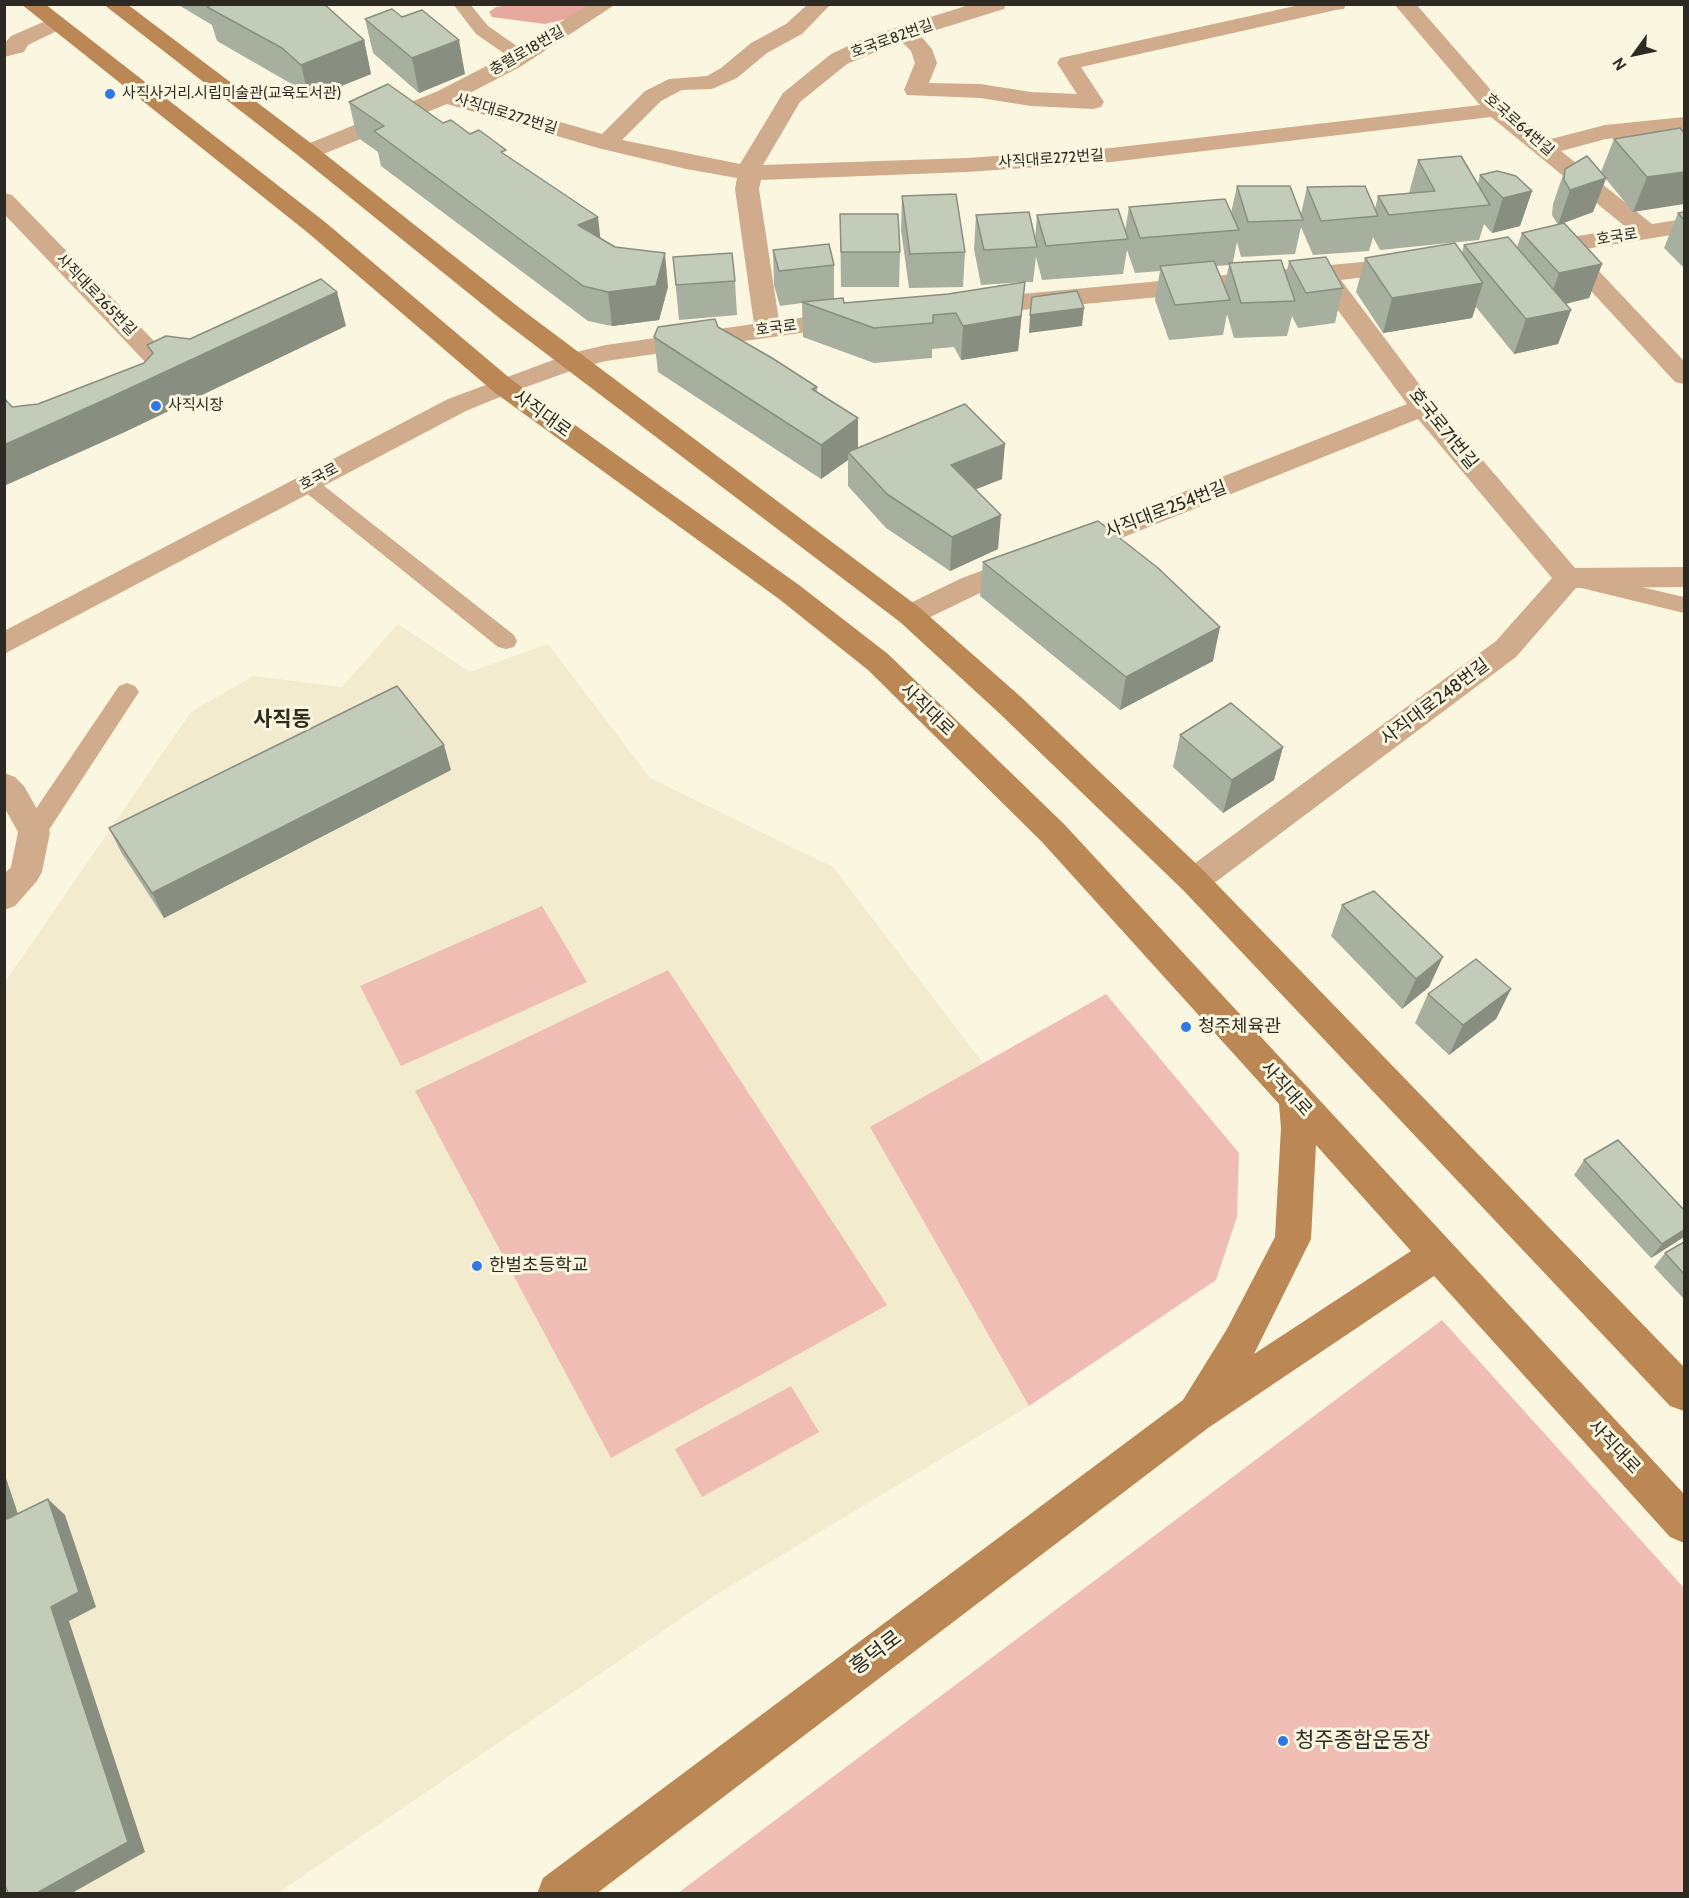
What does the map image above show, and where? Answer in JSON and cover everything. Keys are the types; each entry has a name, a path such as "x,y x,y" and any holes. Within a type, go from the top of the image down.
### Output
{"main road":[{"name":"사직대로","path":"31,4 316,226 503,386 789,592 878,662 1053,833 1684,1523"},
{"path":"113,4 308,152 573,361 910,615 1010,705 1194,881 1684,1393"},
{"path":"1194,1415 1240,1342 1293,1239 1299,1128 1296,1100"},
{"name":"흥덕로","path":"559,1893 1194,1415 1437,1254"}],"street":[{"name":"충렬로18번길","path":"446,96 521,57 606,4"},
{"path":"606,143 653,96 677,84 712,82 729,73 759,48 794,29 821,4"},
{"name":"호국로82번길","path":"767,328 747,189 752,164 791,98 811,79 839,59 875,42 965,16 996,4"},
{"path":"905,32 921,49 926,63 915,90 980,91 1031,99 1093,102 1068,63 1264,12 1336,4"},
{"name":"호국로64번길","path":"1404,4 1497,110 1647,232"},
{"path":"4,51 16,47 19,41 55,23"},
{"name":"사직대로272번길","path":"308,152 446,96 606,143 686,162 750,173 943,166 1111,155 1497,110"},
{"path":"1544,148 1605,132 1684,124"},
{"name":"사직대로265번길","path":"4,200 185,392"},
{"name":"호국로","path":"1515,252 1684,226"},
{"path":"1562,245 1684,376"},
{"path":"951,308 1325,275 1428,263"},
{"name":"호국로71번길","path":"1325,275 1423,407 1568,578"},
{"name":"호국로","path":"4,644 466,400 503,386 573,361 612,352 767,328 869,317"},
{"name":"사직대로254번길","path":"910,615 972,585 1423,407"},
{"path":"1568,578 1682,600"},
{"name":"사직대로248번길","path":"1194,881 1506,649 1568,578"},
{"path":"4,785 13,794 34,832 26,872 4,897"}],"lane":[{"path":"461,4 482,30 521,57"},
{"path":"306,483 506,640"},
{"path":"34,832 127,692"}],"shaded area":[{"path":"592,5 567,19 545,24 492,17 489,12 496,7"},
{"name":"한벌초등학교","path":"398,624 470,672 548,644 650,778 833,867 983,1063 871,1127 1029,1406 717,1594 278,1893 5,1894 5,982 191,712 253,676 342,687"},
{"path":"542,906 587,982 401,1066 360,986"},
{"path":"668,970 887,1305 611,1458 415,1091"},
{"path":"1106,994 1239,1153 1237,1217 1216,1280 1029,1406 870,1127"},
{"name":"청주종합운동장","path":"1442,1320 1684,1588 1684,1893 678,1893"},
{"path":"791,1386 819,1432 702,1497 675,1449"}],"building":[{"path":"213,4 324,4 364,40 301,65 282,48 207,7"},
{"path":"392,9 402,17 422,10 459,40 412,58 365,19"},
{"path":"388,84 443,123 451,120 470,134 479,130 506,150 501,152 598,217 578,225 615,247 665,253 656,286 608,292 583,286 374,131 384,126 349,102"},
{"path":"1680,128 1684,133 1684,172 1647,177 1614,139"},
{"path":"1461,156 1490,205 1389,215 1378,196 1435,191 1418,160"},
{"path":"1587,156 1606,178 1570,190 1564,180 1565,169"},
{"path":"1497,171 1516,176 1532,191 1503,198 1480,175"},
{"path":"1237,186 1290,186 1303,220 1248,222"},
{"path":"1365,186 1378,216 1321,221 1307,187"},
{"path":"956,194 965,252 910,254 902,196"},
{"path":"1225,199 1239,230 1140,238 1129,207"},
{"path":"1118,209 1128,239 1046,246 1037,215"},
{"path":"1029,212 1037,247 984,250 976,215"},
{"path":"1684,212 1684,220 1678,213"},
{"path":"840,214 898,214 900,252 841,252"},
{"path":"1564,223 1602,264 1559,273 1522,233"},
{"path":"1508,237 1571,310 1526,319 1464,245"},
{"path":"1455,243 1483,283 1392,298 1365,258"},
{"path":"829,244 834,265 779,271 773,250"},
{"path":"732,253 735,281 676,285 673,257"},
{"path":"1326,257 1343,288 1306,293 1289,261"},
{"path":"1281,260 1295,301 1241,303 1229,263"},
{"path":"1214,261 1230,300 1175,305 1160,266"},
{"path":"321,279 337,292 4,445 4,398 12,407 38,404 144,363 153,353 147,345 166,336 190,339"},
{"path":"1025,282 1021,316 963,326 956,313 933,315 933,323 874,328 802,302 843,298 844,303 948,294"},
{"path":"1077,291 1084,308 1030,315 1032,297"},
{"path":"715,319 718,327 817,387 812,389 858,418 821,445 654,337 658,327"},
{"path":"965,404 1005,444 951,465 1001,515 952,537 887,494 848,452"},
{"path":"1098,521 1158,568 1220,627 1126,677 983,562"},
{"path":"397,686 444,745 152,893 109,828"},
{"path":"1231,703 1283,747 1232,780 1180,735"},
{"path":"1374,891 1443,957 1416,979 1342,905"},
{"path":"1476,959 1511,989 1463,1025 1428,994"},
{"path":"1618,1140 1684,1210 1684,1230 1662,1244 1584,1160"},
{"path":"1684,1242 1684,1274 1665,1253"},
{"path":"48,1499 79,1592 51,1607 128,1842 37,1893 8,1893 4,1883 4,1510 7,1519"}],"place":[{"name":"사직사거리.시립미술관(교육도서관)","path":"110,94"},
{"name":"사직시장","path":"156,406"},
{"name":"청주체육관","path":"1186,1027"},
{"name":"한벌초등학교","path":"477,1266"},
{"name":"청주종합운동장","path":"1283,1741"}],"district":[{"name":"사직동","path":"282,720"}]}
